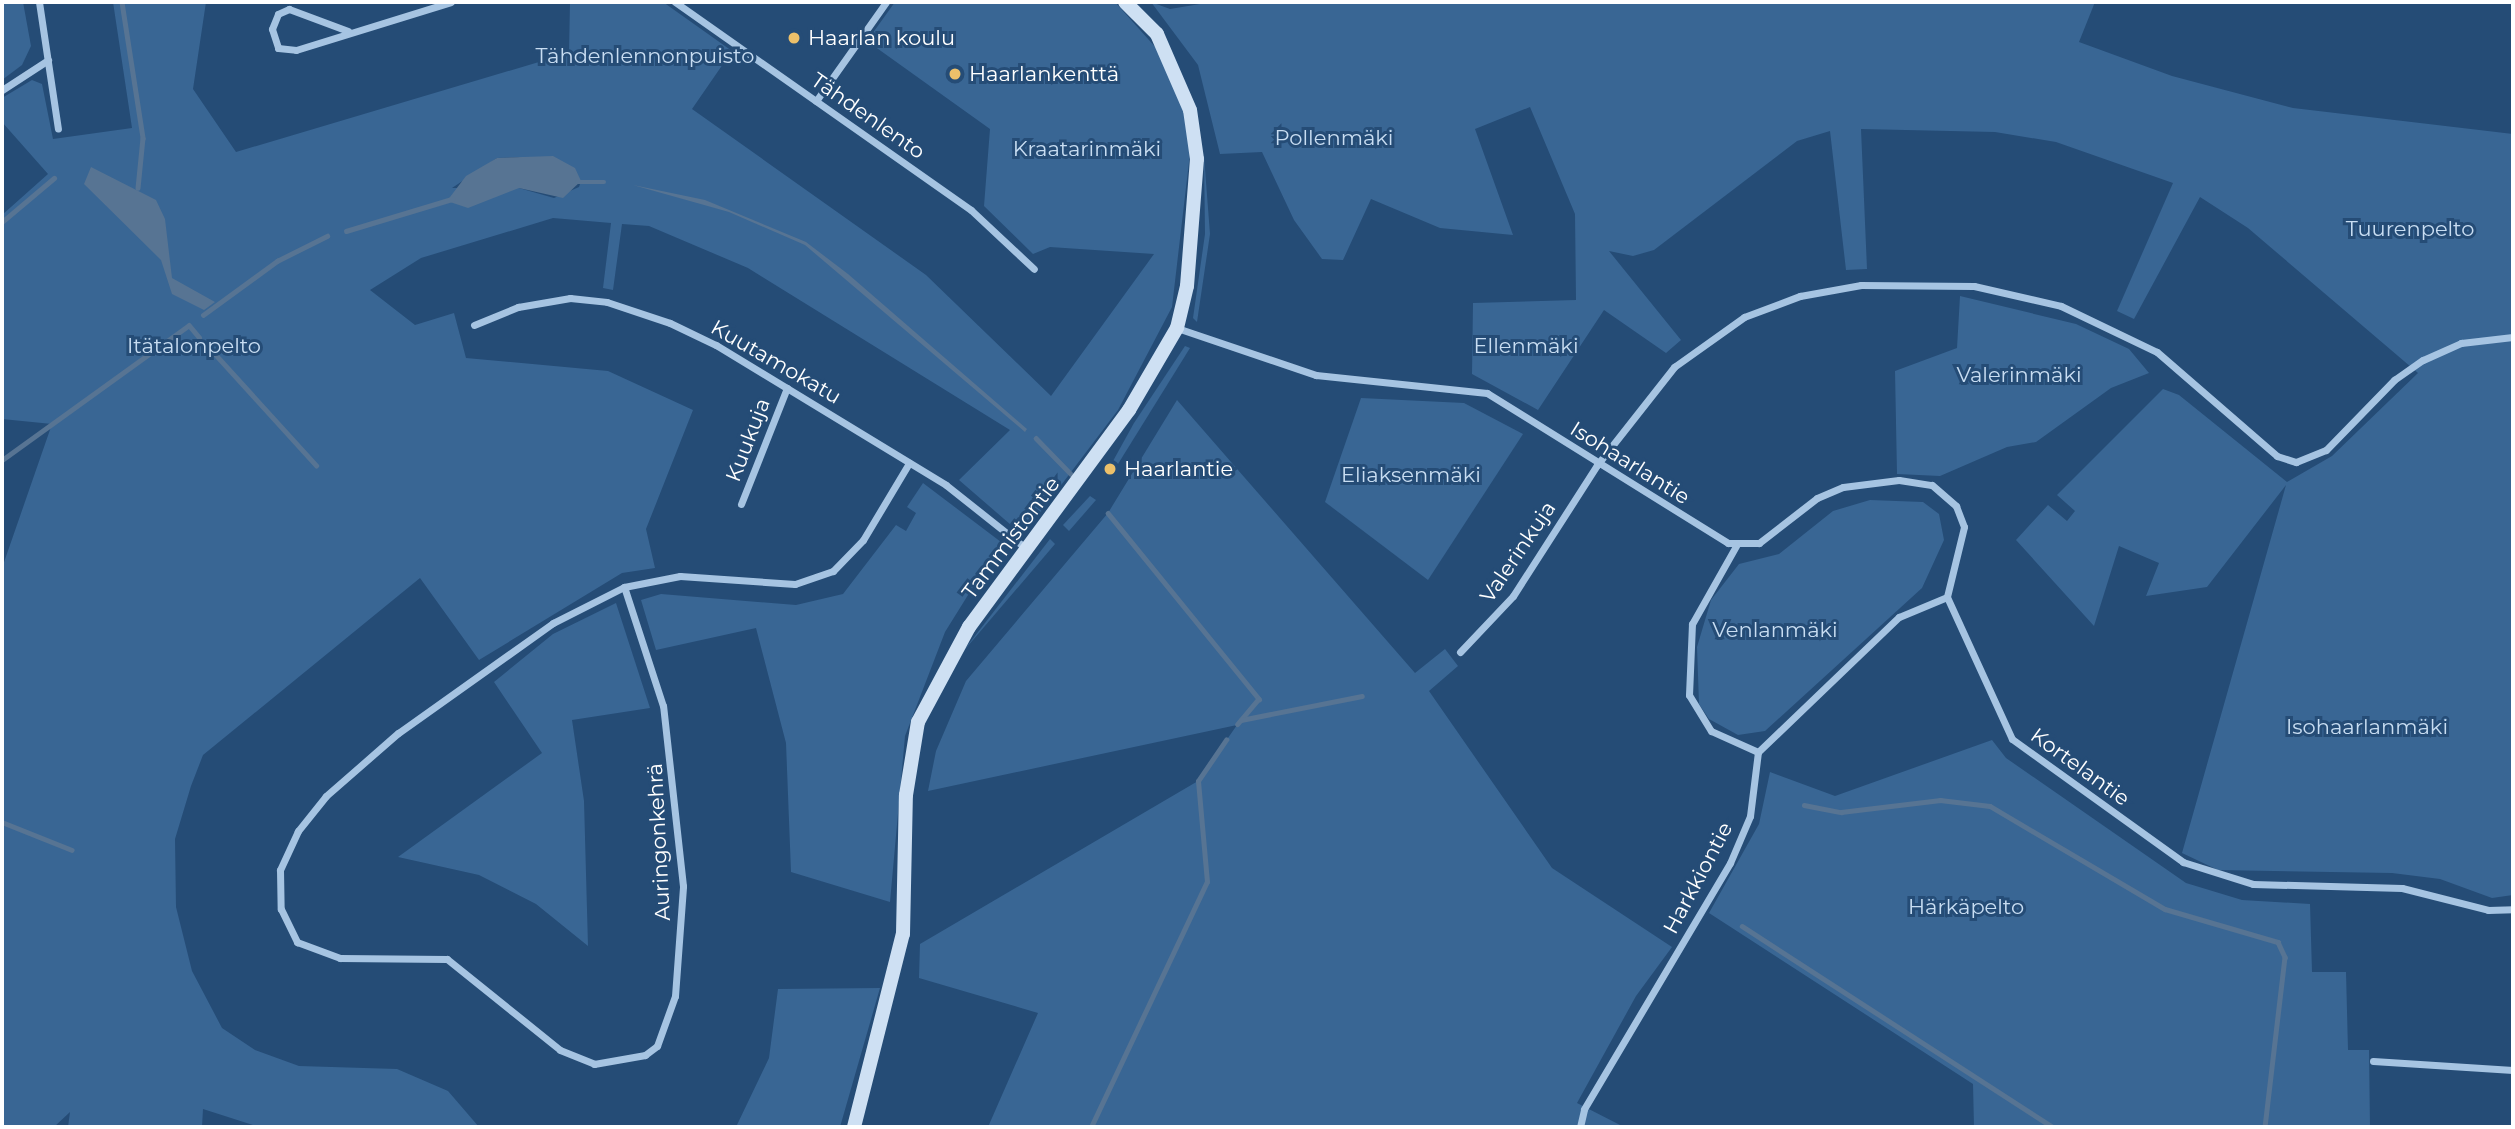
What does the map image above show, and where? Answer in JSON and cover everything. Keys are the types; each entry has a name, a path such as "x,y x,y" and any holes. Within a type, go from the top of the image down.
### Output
{"street":[{"path":"39,2 58,129"},
{"path":"348,31 289,9 278,14 272,29 278,48 287,50 452,2"},
{"name":"Tähdenlento","path":"675,2 971,210 1034,269"},
{"path":"816,101 886,2"},
{"name":"Tammistontie","path":"854,1127 903,934 906,795 918,722 969,628 1096,462 1177,328 1195,229 1190,110 1157,34 1125,2"},
{"path":"2,90 48,60"},
{"name":"Valerinkuja","path":"1460,652 1513,596 1597,465 1657,385 1703,343 1761,309 1836,288 1974,286 2088,315 2157,352 2277,456 2296,462 2326,450 2394,380 2423,360 2461,343 2513,337"},
{"name":"Kuutamokatu","path":"474,325 542,301 607,302 716,345 909,463 1030,551"},
{"name":"Isohaarlantie","path":"1177,328 1316,376 1476,389 1597,465 1737,544"},
{"name":"Kuukuja","path":"741,504 787,387"},
{"name":"Auringonkehrä","path":"624,587 663,706 679,811 680,957 671,1015 657,1046 630,1062 594,1064 544,1040 447,959 340,958 297,942 281,909 280,870 298,831 326,796 398,733 553,622 624,587 680,576 795,584 833,571 863,540 909,463"},
{"path":"1880,481 1932,485 1956,506 1964,527 1947,597 1899,617 1758,752 1701,723 1689,695 1692,624 1737,544 1770,537 1831,491 1880,481"},
{"name":"Kortelantie","path":"1947,597 2012,739 2183,862 2253,884 2402,888 2488,910 2513,909"},
{"name":"Harkkiontie","path":"1580,1127 1584,1109 1743,837 1758,752"},
{"path":"2373,1061 2513,1070"}],"green space":[{"path":"2,2 23,2 31,46 22,65 2,80"},
{"path":"113,2 206,2 193,89 236,152 569,53 570,2 663,2 732,51 692,109 926,275 1051,396 1154,254 1050,247 1033,254 984,206 990,129 867,41 895,2 1115,2 1157,49 1182,102 1191,145 1172,307 1118,410 1040,513 1023,525 1011,525 959,480 1010,430 748,268 649,226 622,224 613,290 603,288 611,223 553,218 421,258 370,290 415,325 454,313 466,358 608,371 693,410 646,529 655,568 622,573 479,660 420,578 203,755 175,839 176,907 192,971 222,1028 255,1050 299,1066 397,1069 448,1091 479,1127 259,1127 203,1109 202,1127 68,1127 70,1112 54,1127 2,1127 2,568 52,424 2,419 2,215 48,174 2,122 2,98 32,80 42,84 53,139 132,128","holes":["518,157 581,181 579,187 554,198 519,188 452,188 497,158"]},
{"path":"1151,2 1170,9 1212,2 2095,2 2079,42 2172,76 2293,108 2513,134 2513,895 2492,898 2440,879 2392,873 2218,870 2182,853 2286,485 2207,587 2146,596 2159,563 2119,546 2094,626 2016,540 2048,505 2067,521 2075,511 2057,495 2163,389 2179,395 2287,482 2332,456 2418,373 2248,228 2200,197 2134,319 2117,311 2173,183 2056,142 1995,132 1861,129 1867,269 1846,270 1830,131 1797,141 1654,250 1633,256 1609,251 1681,340 1666,353 1604,310 1538,410 1472,374 1473,303 1576,300 1575,214 1530,107 1475,129 1513,235 1440,228 1371,199 1343,260 1322,259 1294,220 1262,152 1220,154 1198,65"},
{"path":"1204,156 1210,234 1197,322 1193,318 1205,234"},
{"name":"Valerinmäki","path":"1960,296 2076,324 2129,349 2149,373 2111,388 2036,442 2007,447 1940,476 1897,474 1895,371 1957,348"},
{"path":"1185,346 1190,348 1118,464 1113,461 1134,423"},
{"name":"Eliaksenmäki","path":"1361,398 1464,403 1523,434 1428,580 1325,502"},
{"path":"1177,400 1415,673 1445,649 1458,666 1429,691 1552,868 1672,947 1636,996 1577,1103 1624,1127 988,1127 1038,1013 919,978 920,944 1198,781 1237,725 928,791 936,751 966,681 1108,513"},
{"path":"923,483 1001,542 945,632 905,736 890,902 791,872 786,743 756,628 656,650 641,600 661,594 796,605 843,594 896,525 906,531 916,513 907,507"},
{"path":"1090,496 1096,500 1069,531 1063,525"},
{"name":"Venlanmäki","path":"1870,500 1923,502 1939,514 1944,540 1922,588 1765,731 1738,735 1709,719 1699,704 1697,647 1711,600 1739,564 1779,554 1833,511"},
{"path":"1050,539 1055,544 961,654"},
{"path":"616,603 650,708 572,720 584,801 588,946 536,904 479,875 398,857 542,753 494,682 553,634"},
{"name":"Härkäpelto","path":"1992,740 2006,758 2186,883 2242,900 2310,904 2312,972 2346,972 2348,1050 2369,1050 2370,1127 1974,1127 1973,1084 1709,913 1759,824 1770,772 1835,796"},
{"path":"880,988 840,1127 736,1127 769,1058 778,989"}],"shaded area":[{"path":"553,156 575,168 581,181 563,198 519,188 468,208 447,201 466,176 497,158"},
{"path":"91,167 156,200 165,219 172,278 215,302 204,310 172,294 161,260 84,184"},
{"path":"633,185 705,200 806,242 848,274 1027,429 1025,432 805,245 729,212"}],"waterway":[{"path":"122,2 143,138 138,188"},
{"path":"2,222 54,178"},
{"path":"577,182 604,182"},
{"path":"346,231 452,199"},
{"path":"203,315 277,261 327,236"},
{"path":"189,325 199,337"},
{"path":"2,460 188,326"},
{"path":"206,344 316,465"},
{"path":"1036,438 1071,474"},
{"path":"1108,513 1259,699 1238,724"},
{"path":"1241,720 1362,696"},
{"path":"1091,1127 1207,882 1198,781 1226,740"},
{"path":"1804,805 1841,812 1940,800 1990,806 2165,909 2278,942 2285,957 2265,1127"},
{"path":"2,822 72,850"},
{"path":"1742,926 2053,1127"}],"place":[{"name":"Haarlan koulu","path":"794,38"},
{"name":"Haarlankenttä","path":"955,74"},
{"name":"Haarlantie","path":"1110,469"}],"park label":[{"name":"Tähdenlennonpuisto","path":"645,56"},
{"name":"Pollenmäki","path":"1334,138"},
{"name":"Kraatarinmäki","path":"1087,149"},
{"name":"Tuurenpelto","path":"2410,229"},
{"name":"Itätalonpelto","path":"194,346"},
{"name":"Ellenmäki","path":"1526,346"},
{"name":"Isohaarlanmäki","path":"2367,727"}]}
